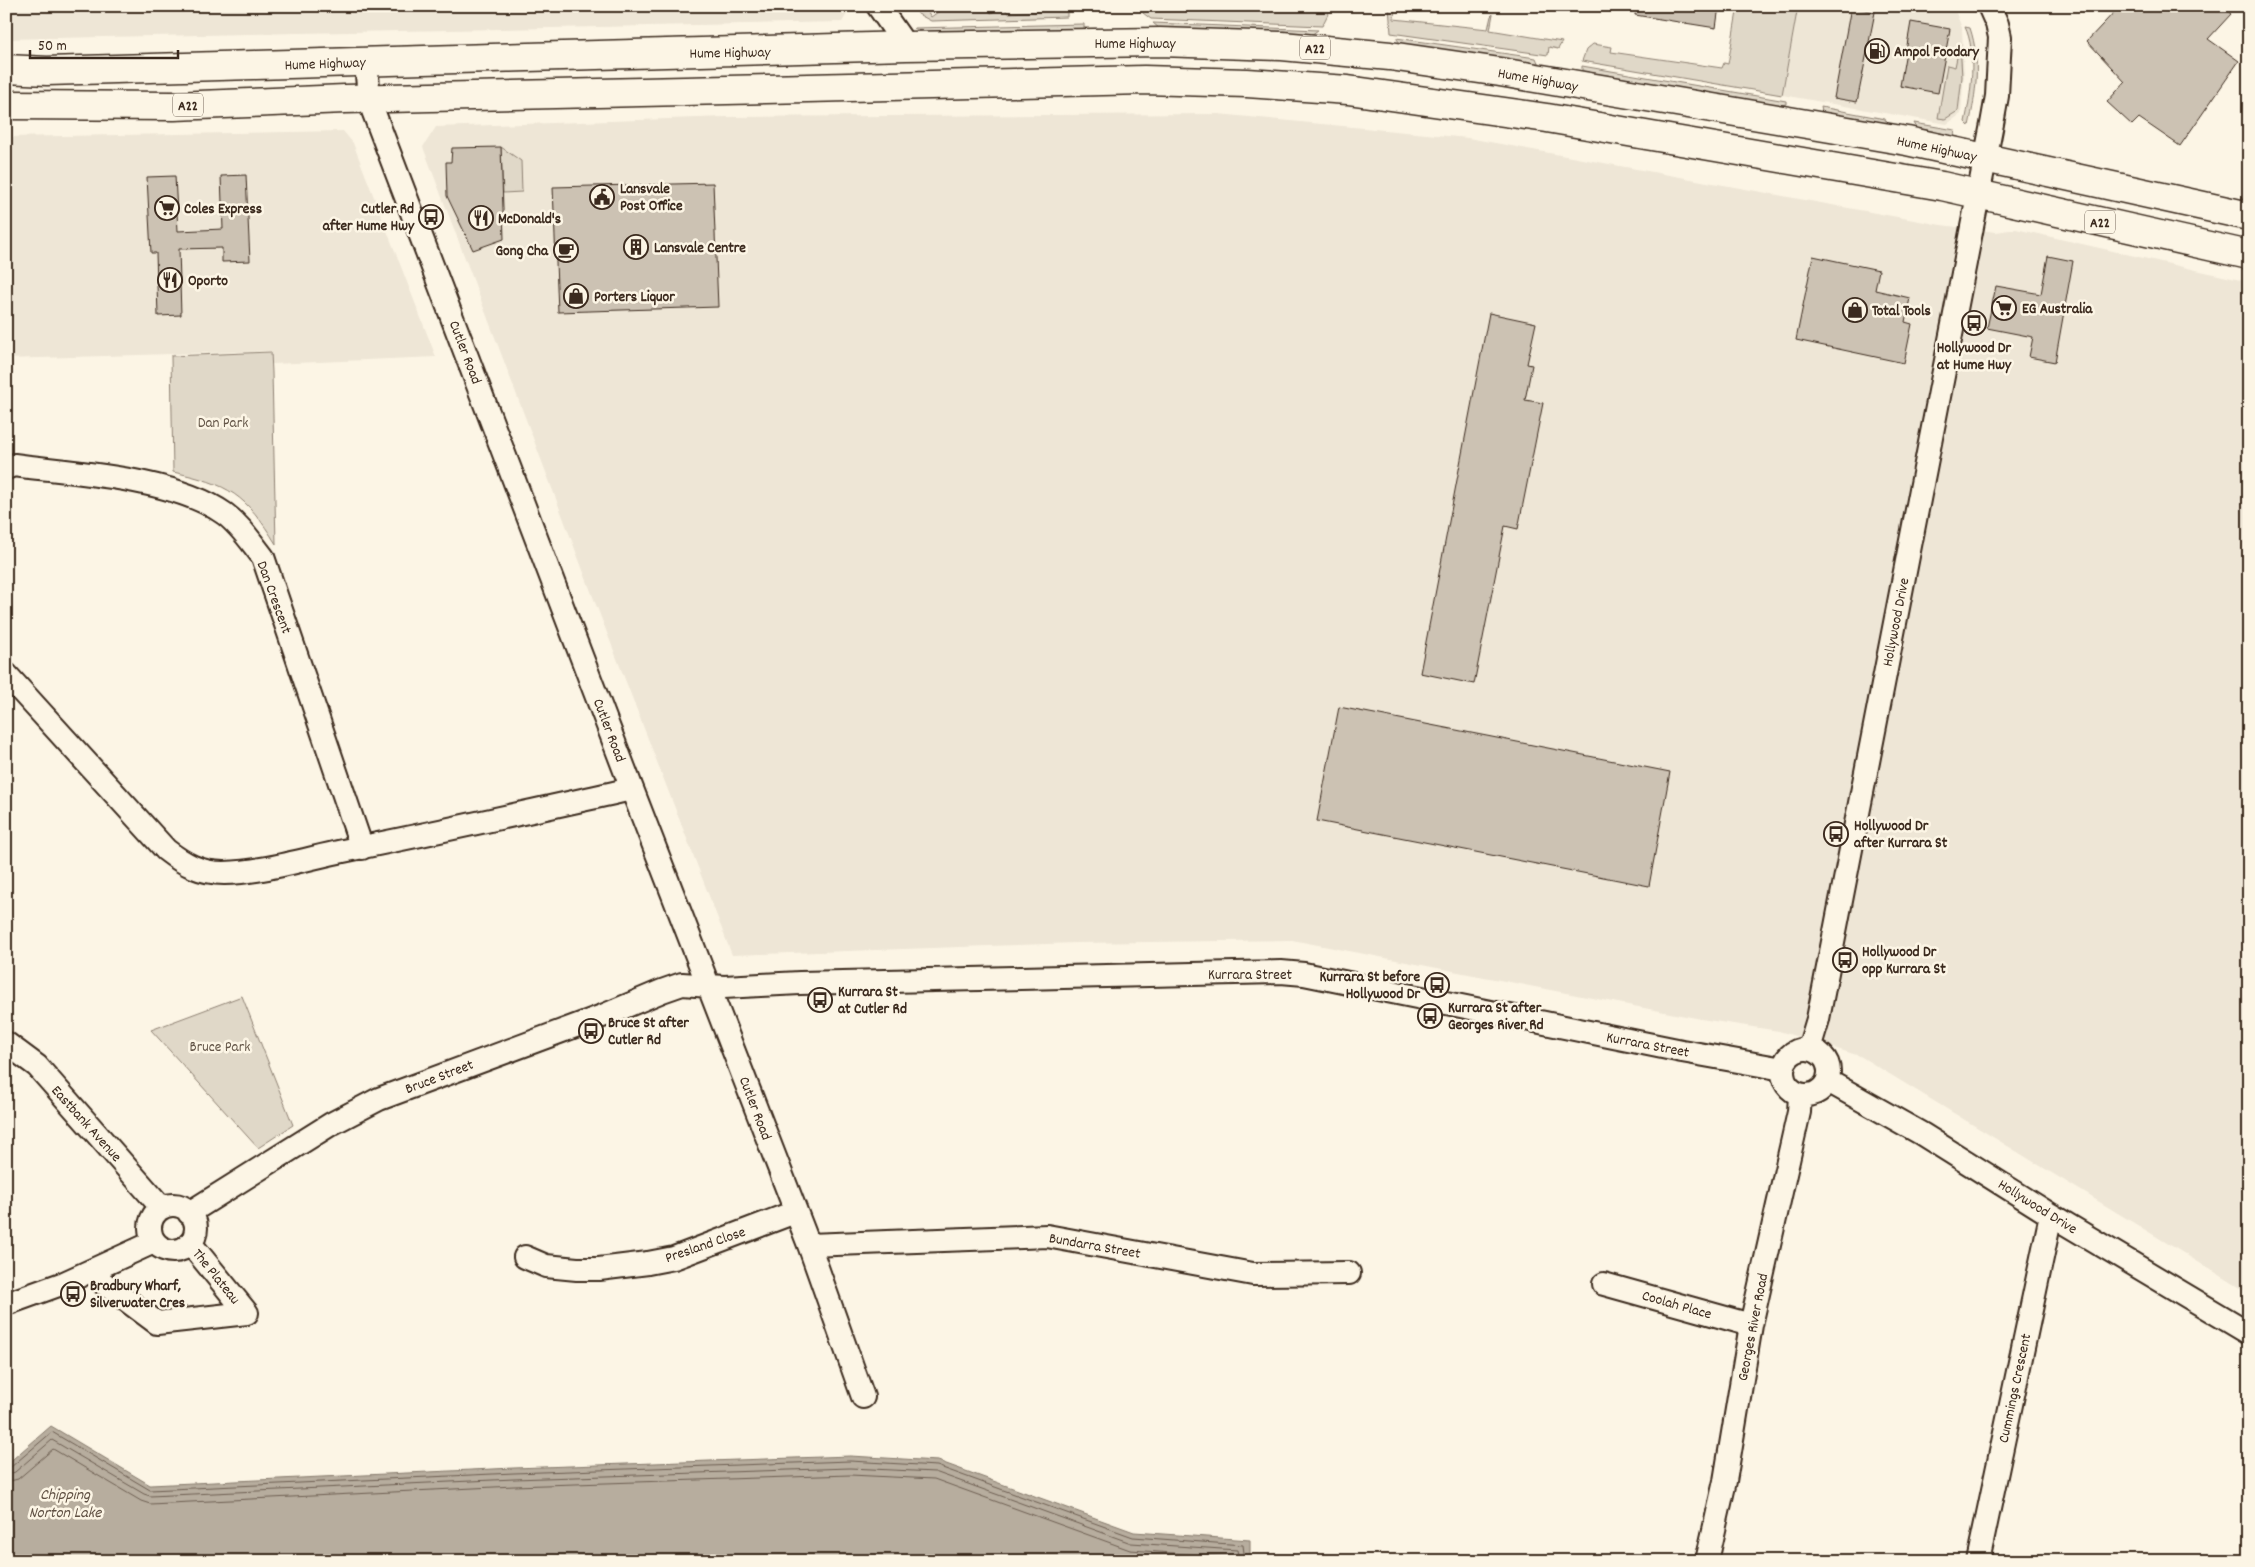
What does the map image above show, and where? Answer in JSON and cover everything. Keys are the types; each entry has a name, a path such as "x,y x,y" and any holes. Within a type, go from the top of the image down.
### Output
{"highway":[{"name":"Hume Highway","path":"6,69 47,71 906,46 1205,42 1282,46 1344,51 1500,72 1888,138 2249,216"},
{"name":"A22","path":"6,105 174,106 1144,80 1247,83 1348,90 1547,118 1979,194 2249,255"}],"street":[{"path":"878,6 906,46"},
{"name":"Hollywood Drive","path":"1809,1049 1818,1020 1997,96 2000,37 1997,24 1988,6"},
{"name":"Cutler Road","path":"366,62 369,100 632,789 809,1245 863,1397"},
{"name":"Dan Crescent","path":"6,468 14,466 112,477 178,492 203,502 225,514 244,532 262,558 362,848"},
{"path":"6,674 166,850 182,863 201,871 224,873 250,870 362,848 632,789"},
{"name":"Kurrara Street","path":"708,984 724,987 800,982 1281,972 1304,974 1682,1051 1783,1069"},
{"name":"Bruce Street","path":"189,1213 331,1124 379,1099 605,1015 682,984 708,984"},
{"name":"Eastbank Avenue","path":"6,1042 37,1066 162,1208"},
{"path":"1809,1049 1822,1055 1826,1060 1828,1081 1820,1091 1813,1094 1800,1095 1789,1088 1785,1082 1783,1069 1789,1056 1795,1051 1809,1049"},
{"name":"Hollywood Drive","path":"1828,1081 1922,1134 2051,1215 2249,1332"},
{"name":"Georges River Road","path":"1707,1561 1725,1481 1751,1325 1799,1112 1800,1095"},
{"path":"176,1206 189,1213 195,1225 194,1238 179,1251 165,1250 154,1242 150,1227 156,1213 162,1208 176,1206"},
{"name":"Presland Close","path":"525,1257 546,1266 577,1269 599,1269 648,1263 674,1258 795,1212"},
{"name":"Cummings Crescent","path":"1978,1561 2051,1215"},
{"name":"Bundarra Street","path":"809,1245 1047,1236 1253,1274 1349,1273"},
{"path":"6,1304 94,1270 154,1242"},
{"name":"The Plateau","path":"94,1270 102,1282 157,1323 247,1313 190,1243"},
{"name":"Coolah Place","path":"1604,1284 1751,1325"}],"shaded area":[{"path":"6,6 844,6 848,12 842,22 6,39"},
{"name":"Ampol Foodary","path":"1798,6 1951,6 1954,8 1962,28 1964,74 1961,114 1947,124 1782,95"},
{"path":"1218,114 1468,138 1941,225 1996,232 2016,229 2249,282 2249,1293 1860,1056 1779,1031 1701,1019 1292,940 1076,943 732,955 595,602 423,147 436,127 725,117"},
{"path":"343,131 353,143 436,357 272,364 271,351 6,359 6,137"}],"green space":[{"path":"913,6 924,6 931,17 945,7 952,10 959,6 986,6 991,13 1003,6 1008,13 1067,10 1067,17 931,21 918,14"},
{"path":"1143,6 1257,6 1324,11 1325,6 1332,6 1322,26 1151,19 1143,13"},
{"path":"1389,6 1395,6 1394,19 1488,29 1493,14 1490,30 1562,42 1558,49 1549,47 1548,55 1391,33"},
{"path":"1738,6 1798,6 1782,95 1582,61 1586,50 1593,44 1612,47 1611,52 1722,68 1724,63 1728,64"},
{"path":"1153,23 1318,30 1311,35 1159,28"},
{"path":"1084,24 1084,29 924,33 914,28"},
{"path":"1965,27 1970,28 1976,65 1974,101 1969,126 1965,122 1971,87 1972,61 1969,37"},
{"path":"1396,38 1536,58 1539,65 1401,44"},
{"path":"1960,43 1962,77 1958,111 1945,119 1938,118 1947,65 1955,67"},
{"path":"1582,66 1786,101 1786,104 1781,105 1582,71"},
{"path":"1821,107 1885,119 1887,123 1822,112"},
{"path":"1914,123 1955,130 1954,136 1917,128"},
{"path":"501,147 521,161 522,192 503,193"},
{"name":"Dan Park","path":"271,352 276,544 255,514 234,494 208,481 173,472 171,356"},
{"name":"Bruce Park","path":"242,996 293,1125 258,1148 151,1030"}],"water":[{"name":"Chipping Norton Lake","path":"51,1426 150,1485 514,1468 850,1456 938,1461 1134,1532 1250,1540 1250,1561 6,1561 6,1465"}],"building":[{"path":"1636,6 1719,6 1716,28 1635,15"},
{"path":"2120,6 2222,6 2231,14 2208,39 2239,61 2180,146 2139,118 2132,125 2107,102 2125,82 2087,41"},
{"path":"1851,7 1875,12 1857,102 1834,98"},
{"path":"1911,22 1950,29 1938,93 1900,86"},
{"name":"McDonald's","path":"501,147 504,239 473,250 447,196 446,162 451,162 452,148"},
{"path":"246,175 250,261 222,262 222,248 179,249 181,315 158,316 156,253 151,253 147,177 175,176 178,231 223,229 221,176"},
{"name":"Lansvale Centre","path":"713,183 718,307 558,312 553,187"},
{"name":"Total Tools","path":"1813,256 1879,270 1875,290 1910,298 1905,322 1912,324 1904,363 1796,340"},
{"path":"2048,256 2073,261 2055,362 2029,357 2033,337 1987,328 1996,286 2041,294"},
{"path":"1489,313 1536,323 1527,364 1532,365 1525,400 1543,403 1518,529 1505,526 1474,684 1420,673"},
{"path":"1339,707 1670,772 1649,886 1317,821"}],"place":[{"name":"Ampol Foodary","path":"1877,51"},
{"name":"Lansvale Post Office","path":"602,197"},
{"name":"Coles Express","path":"167,208"},
{"name":"Cutler Rd after Hume Hwy","path":"431,217"},
{"name":"McDonald's","path":"481,218"},
{"name":"Lansvale Centre","path":"636,247"},
{"name":"Gong Cha","path":"566,250"},
{"name":"Oporto","path":"170,280"},
{"name":"Porters Liquor","path":"576,296"},
{"name":"EG Australia","path":"2004,308"},
{"name":"Total Tools","path":"1855,310"},
{"name":"Hollywood Dr at Hume Hwy","path":"1974,323"},
{"name":"Hollywood Dr after Kurrara St","path":"1836,834"},
{"name":"Hollywood Dr opp Kurrara St","path":"1845,960"},
{"name":"Kurrara St before Hollywood Dr","path":"1437,985"},
{"name":"Kurrara St at Cutler Rd","path":"820,1000"},
{"name":"Kurrara St after Georges River Rd","path":"1430,1016"},
{"name":"Bruce St after Cutler Rd","path":"591,1031"},
{"name":"Bradbury Wharf, Silverwater Cres","path":"73,1294"}]}
